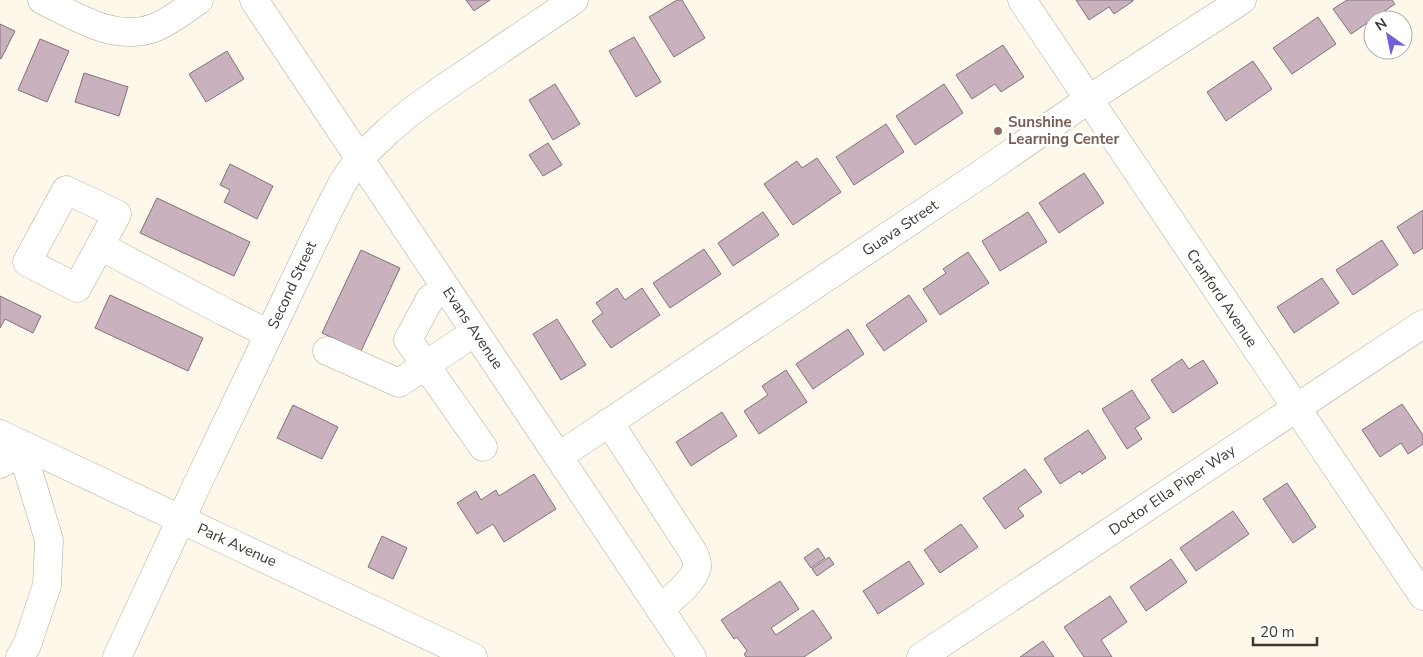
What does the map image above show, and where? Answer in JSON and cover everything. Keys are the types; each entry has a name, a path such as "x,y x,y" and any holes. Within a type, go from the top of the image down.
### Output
{"street":[{"path":"42,0 94,25 110,31 127,33 155,28 199,0"},
{"name":"Evans Avenue","path":"254,0 692,657"},
{"name":"Cranford Avenue","path":"1022,0 1423,596"},
{"name":"Guava Street","path":"559,456 1089,100 1242,0"},
{"name":"Second Street","path":"118,657 180,520 343,182 359,159 413,110 566,2"},
{"path":"100,246 269,334"},
{"path":"446,288 430,299 408,340 483,447"},
{"name":"Doctor Ella Piper Way","path":"921,657 1423,324"},
{"path":"327,351 399,383 475,332"},
{"path":"609,422 693,552 697,562 692,577 683,589 660,609"},
{"path":"10,447 27,467 50,540 48,585 27,645 20,657"},
{"name":"Park Avenue","path":"10,447 285,567 473,657"}],"building":[{"path":"466,0 490,0 474,11"},
{"path":"677,0 682,0 705,38 674,57 649,17"},
{"path":"1076,0 1133,1 1114,14 1109,7 1089,20"},
{"path":"1347,0 1392,0 1395,4 1386,10 1363,10 1363,26 1351,34 1333,9"},
{"path":"1318,17 1336,44 1292,74 1273,48"},
{"path":"0,24 15,31 1,59 0,58"},
{"path":"634,37 661,82 636,97 609,51"},
{"path":"40,39 69,51 47,102 18,90"},
{"path":"1003,45 1024,77 1001,92 995,84 972,99 956,75"},
{"path":"227,51 244,79 206,102 189,74"},
{"path":"1253,61 1272,89 1226,121 1207,92"},
{"path":"84,73 128,87 119,116 75,102"},
{"path":"555,84 580,124 553,140 529,100"},
{"path":"944,84 963,113 915,145 896,116"},
{"path":"886,124 904,152 854,185 836,157"},
{"path":"548,143 562,165 543,176 529,155"},
{"path":"817,158 841,192 793,225 764,184 797,161 802,168"},
{"path":"230,164 273,186 257,219 224,202 230,190 220,185"},
{"path":"1084,173 1104,203 1059,233 1039,203"},
{"path":"157,198 250,242 234,276 140,233"},
{"path":"1423,210 1423,248 1414,254 1397,227"},
{"path":"763,212 779,235 733,266 718,243"},
{"path":"1028,212 1047,242 1000,271 982,241"},
{"path":"1382,240 1398,265 1353,295 1336,270"},
{"path":"704,249 721,274 670,308 653,283"},
{"path":"361,250 400,268 361,351 322,333"},
{"path":"968,252 989,283 940,315 923,289 946,273 943,269"},
{"path":"1322,278 1339,303 1294,333 1277,307"},
{"path":"617,288 625,300 642,288 660,315 611,348 592,321 603,313 596,303"},
{"path":"110,295 203,338 188,371 95,328"},
{"path":"909,295 927,321 884,351 866,325"},
{"path":"0,296 41,316 33,333 5,319 0,328"},
{"path":"557,319 586,365 561,380 533,334"},
{"path":"848,329 864,354 813,389 796,364"},
{"path":"1182,359 1189,369 1203,360 1218,383 1173,413 1151,380"},
{"path":"786,370 807,402 759,434 744,411 768,395 762,386"},
{"path":"1132,390 1150,418 1135,428 1142,439 1127,449 1102,409"},
{"path":"1402,404 1423,435 1423,444 1408,454 1401,443 1380,457 1362,430"},
{"path":"293,405 338,427 322,459 277,438"},
{"path":"722,412 737,436 691,466 676,442"},
{"path":"1088,430 1106,458 1082,474 1080,471 1060,484 1044,459"},
{"path":"1025,469 1042,492 1018,508 1024,516 1005,529 983,498"},
{"path":"534,474 556,509 504,542 493,524 477,534 457,503 476,491 481,500 496,490 499,496"},
{"path":"1287,483 1316,527 1293,543 1263,499"},
{"path":"1233,511 1249,534 1196,571 1180,548"},
{"path":"961,524 978,547 940,573 924,550"},
{"path":"382,536 407,548 393,579 368,567"},
{"path":"818,548 825,558 811,568 804,558"},
{"path":"829,557 834,564 817,576 812,569"},
{"path":"1171,559 1187,582 1146,611 1130,587"},
{"path":"909,561 924,584 878,614 863,591"},
{"path":"780,581 799,609 771,628 776,635 813,610 832,638 804,657 746,657 744,654 747,651 737,637 734,639 721,620"},
{"path":"1110,596 1127,622 1101,640 1112,657 1084,657 1064,627"},
{"path":"1043,641 1054,657 1020,657"}],"place":[{"name":"Sunshine Learning Center","path":"998,131"}]}
